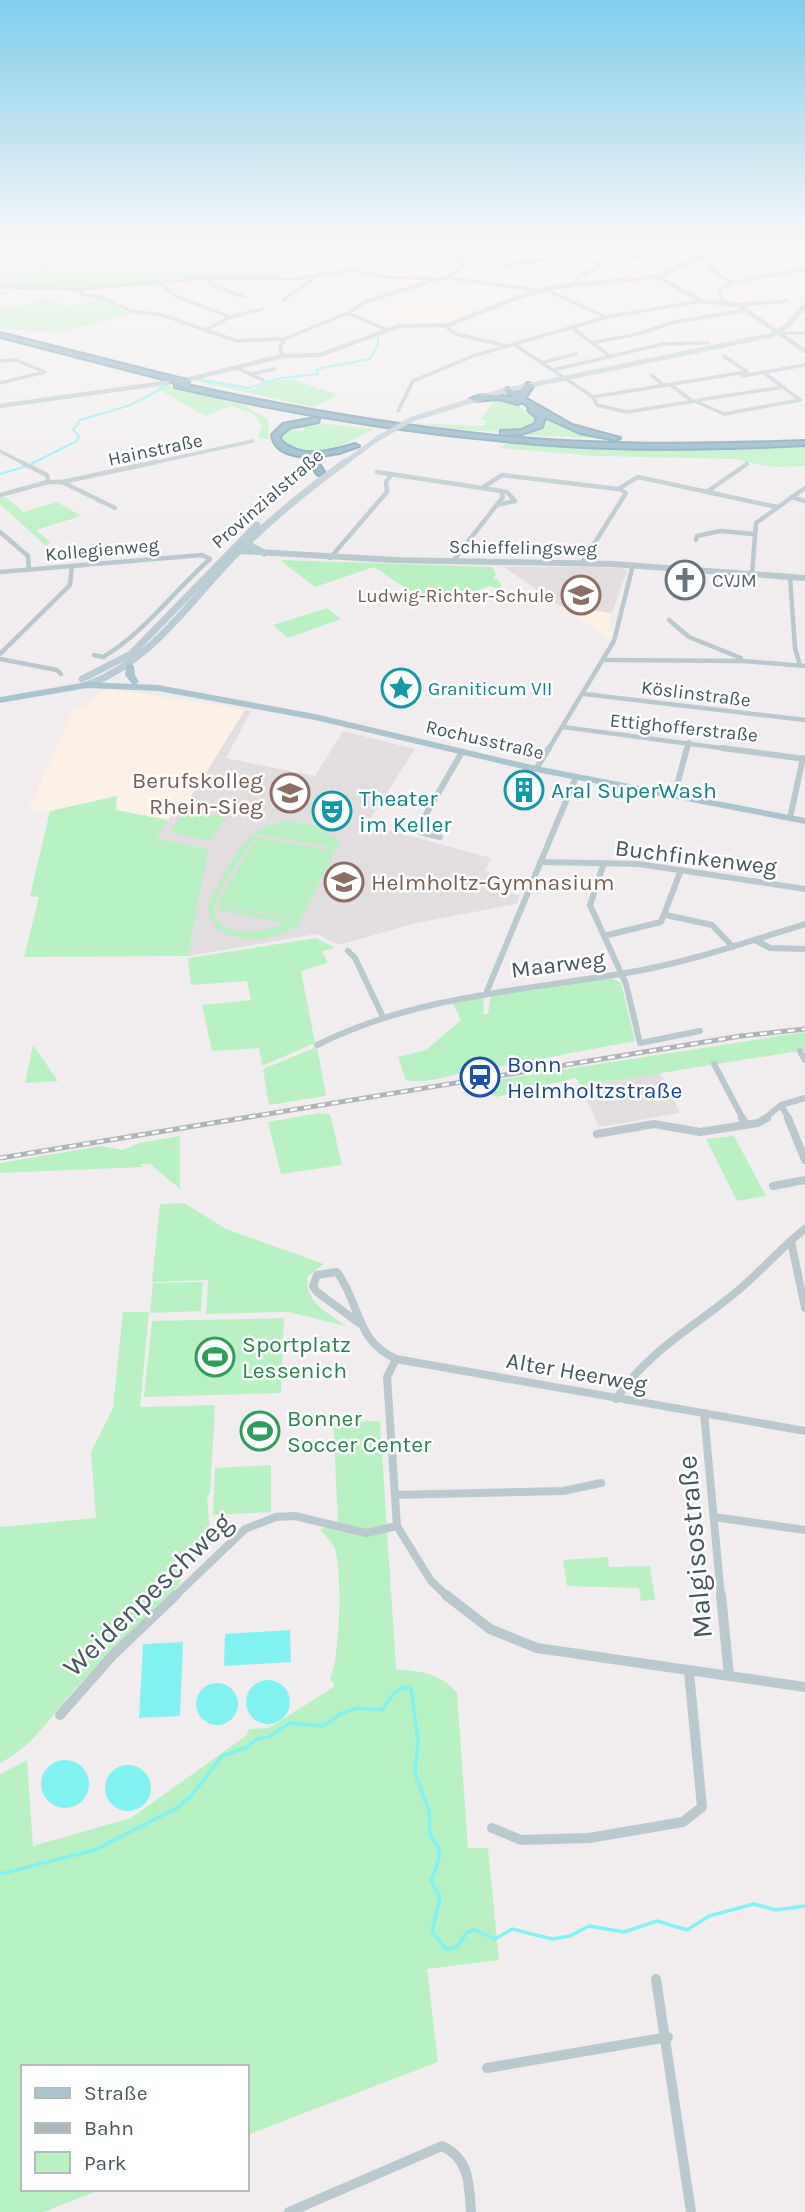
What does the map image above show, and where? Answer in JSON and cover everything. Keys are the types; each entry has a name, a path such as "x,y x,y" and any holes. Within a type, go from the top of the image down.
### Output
{"highway":[{"path":"29,344 177,381 328,413 478,433 565,439 805,441"},
{"path":"177,381 224,396 268,415"},
{"path":"520,401 521,395 530,385"},
{"path":"478,433 522,432 539,425 541,417 506,390"},
{"path":"224,396 348,422 465,437 575,445 708,446 805,441"},
{"path":"474,399 499,397 520,401 557,423 579,432 652,441"},
{"path":"275,439 286,426 297,422 348,422"},
{"path":"274,423 275,439 290,453 310,456 334,465"},
{"path":"310,456 355,446"},
{"path":"310,456 320,471"}],"main road":[{"name":"Provinzialstraße","path":"105,681 130,666 152,646 239,547 320,471 344,461 403,418 455,400 730,344"},
{"name":"Provinzialstraße","path":"85,682 141,646 225,555 247,544 355,446 412,419 506,390"},
{"path":"247,544 264,553"},
{"path":"105,681 116,663"},
{"path":"130,666 130,675 134,682"},
{"name":"Rochusstraße","path":"105,681 315,717 536,769 805,821"},
{"path":"0,697 85,682"},
{"name":"Rochusstraße","path":"85,682 134,682 158,688"}],"street":[{"path":"281,344 279,351 282,356"},
{"path":"0,406 177,381 282,356 320,355 349,344"},
{"path":"500,344 508,346"},
{"path":"597,344 611,357"},
{"path":"552,370 662,344"},
{"path":"398,411 409,384 419,376 515,345 593,397 593,401 601,407 622,412 784,387"},
{"path":"541,363 576,354"},
{"path":"724,356 748,373"},
{"path":"0,361 16,360 45,372 0,383"},
{"path":"593,397 673,386 735,373 739,376 805,365"},
{"path":"237,368 263,380"},
{"path":"251,374 275,369"},
{"path":"673,386 694,401 724,414 800,400 763,372"},
{"path":"651,375 665,386"},
{"name":"Hainstraße","path":"62,482 253,441"},
{"path":"0,451 31,464 47,475 48,482"},
{"path":"708,491 747,464"},
{"path":"377,472 501,491 509,493 515,502 497,505"},
{"path":"330,558 387,492 386,482 391,475"},
{"path":"482,488 502,475 620,489 626,493 582,563"},
{"path":"620,489 638,477 777,507"},
{"path":"0,495 48,482 62,482 115,508"},
{"path":"752,574 756,523 805,488"},
{"path":"452,562 503,497 501,491"},
{"path":"791,497 805,501"},
{"path":"0,532 28,556 29,569"},
{"path":"696,540 697,536 710,532 754,534"},
{"name":"Schieffelingsweg","path":"239,547 264,553 330,558 633,565 805,578"},
{"name":"Kollegienweg","path":"0,572 208,555 210,559 207,563 176,589 127,643 103,657 94,654"},
{"path":"536,769 614,641 633,565"},
{"path":"0,657 69,585 72,566"},
{"path":"603,660 744,661 803,665 795,648 790,577"},
{"path":"669,620 689,637 744,661"},
{"path":"0,657 57,670 61,674"},
{"name":"Köslinstraße","path":"584,694 709,712 805,720"},
{"name":"Ettighofferstraße","path":"563,727 804,759 790,818"},
{"path":"674,796 689,742"},
{"path":"440,837 420,832 418,828 462,752"},
{"path":"487,991 576,777"},
{"name":"Buchfinkenweg","path":"540,862 639,864 805,889"},
{"path":"604,863 590,901 621,974 640,1043 700,1031"},
{"path":"604,936 653,926 666,915 681,870"},
{"path":"666,915 712,925 733,947"},
{"name":"Maarweg","path":"317,1045 383,1017 487,991 621,974 687,962 805,924"},
{"path":"755,940 765,947 805,949"},
{"path":"348,951 355,958 383,1017"},
{"path":"800,1051 805,1060"},
{"path":"714,1064 746,1125"},
{"path":"597,1134 614,1136 664,1124 699,1132 746,1125 765,1120 782,1105 805,1098"},
{"path":"782,1105 796,1130 795,1141 805,1160"},
{"path":"773,1186 805,1180"},
{"path":"616,1399 626,1380 650,1358 740,1289 805,1229"},
{"path":"791,1241 805,1308"},
{"name":"Alter Heerweg","path":"359,1322 317,1292 313,1286 317,1275 337,1272 346,1282 365,1338 383,1355 805,1432"},
{"path":"396,1359 387,1377 397,1526 431,1581 460,1608 490,1629 546,1650 805,1686"},
{"name":"Malgisostraße","path":"704,1413 729,1676"},
{"path":"395,1495 563,1491 601,1483"},
{"name":"Weidenpeschweg","path":"60,1715 104,1664 245,1529 276,1517 295,1516 366,1533 397,1526"},
{"path":"714,1517 805,1530"},
{"path":"492,1828 521,1840 589,1838 683,1822 702,1807 690,1672"},
{"path":"656,1979 668,2037 675,2112 691,2212"},
{"path":"487,2068 668,2037"},
{"path":"289,2212 442,2146 457,2151 465,2162 471,2212"}],"shaded area":[{"name":"Ludwig-Richter-Schule","path":"504,567 622,568 627,571 612,613 560,606"},
{"path":"560,606 612,613 607,631 612,633 610,639"},
{"path":"111,689 245,710 180,815 173,813 168,820 116,810 116,796 50,811 28,810 74,709 85,707 100,692"},
{"name":"Helmholtz-Gymnasium","path":"245,710 251,711 226,758 315,776 343,731 415,749 367,824 491,858 485,871 490,872 484,888 520,895 517,904 416,923 339,945 317,934 188,956 207,849 156,838 173,813 180,814"},
{"path":"660,1072 680,1113 599,1127 581,1086"}],"green space":[{"path":"200,379 249,390 292,379 338,395 314,407 190,380"},
{"path":"166,384 243,405 268,419 269,439 258,438 262,425 253,414 231,406 205,416 156,388"},
{"path":"496,399 518,405 537,420 528,427 497,431 413,423 483,426 486,421 480,420"},
{"path":"541,416 575,431 610,439 512,434 536,429"},
{"path":"310,422 374,429 339,446 314,452 289,447 278,439 286,430 304,431 302,424"},
{"path":"507,443 680,450 805,446 805,466 773,467 733,459 595,456 500,448"},
{"path":"5,497 24,512 57,502 81,516 36,530 51,543 45,545 0,504 0,498"},
{"path":"280,560 492,567 496,574 493,579 498,579 504,591 490,586 447,601 428,603 374,567 315,587"},
{"path":"327,608 341,619 288,638 273,625"},
{"path":"117,796 116,810 168,820 156,838 208,849 188,956 24,957 39,897 30,896 50,811"},
{"path":"187,809 226,818 210,841 170,832"},
{"path":"289,821 316,826 340,841 296,929 270,937 249,939 229,935 214,924 208,904 238,850 248,839 272,824","holes":["259,834 328,847 326,850 257,837 217,904 288,918 286,922 287,919 219,906 217,910 284,923 265,930 240,931 228,929 215,915 215,904 222,888"]},
{"path":"316,938 335,948 322,951 328,963 301,971 315,1043 262,1066 259,1048 212,1051 202,1005 251,1000 247,981 191,985 188,958"},
{"path":"611,978 621,983 635,1041 492,1068 490,1064 424,1081 406,1080 398,1057 426,1050 461,1020 452,1001 484,998 483,1014 488,1014 491,995"},
{"path":"805,1032 805,1050 581,1086 576,1078 497,1097 479,1089 498,1084 497,1080"},
{"path":"33,1045 58,1081 25,1083"},
{"path":"317,1047 326,1096 269,1105 263,1069"},
{"path":"319,1113 330,1114 342,1165 281,1174 268,1122"},
{"path":"180,1136 180,1189 150,1164 140,1164 143,1167 0,1173 0,1163 102,1146 123,1150 139,1143"},
{"path":"734,1136 766,1196 737,1201 706,1139"},
{"path":"184,1203 226,1229 324,1264 308,1276 309,1293 318,1306 346,1326 288,1312 206,1314 208,1280 152,1282 160,1204"},
{"path":"203,1282 201,1311 150,1313 153,1283"},
{"path":"123,1312 149,1312 140,1407 215,1405 210,1494 207,1496 211,1549 176,1554 174,1558 183,1574 179,1585 76,1688 32,1739 0,1763 0,1527 96,1518 91,1452 113,1408"},
{"name":"Sportplatz Lessenich","path":"284,1318 281,1393 144,1397 152,1321"},
{"path":"380,1421 396,1669 437,1677 457,1693 468,1848 488,1848 499,1960 427,1969 438,2062 248,2135 248,2065 21,2065 21,2191 98,2191 43,2212 0,2212 0,1774 27,1760 33,1846 131,1818 247,1735 249,1729 269,1728 335,1686 330,1678 338,1634 339,1573 334,1547 320,1530 338,1521 333,1422"},
{"path":"271,1465 271,1512 213,1515 215,1468"},
{"path":"608,1557 609,1567 650,1566 655,1600 641,1601 639,1588 567,1586 563,1560"}],"water":[{"path":"290,1630 291,1662 224,1666 225,1634"},
{"path":"183,1642 180,1716 139,1718 143,1644"},
{"path":"268,1680 283,1687 290,1702 283,1717 268,1724 253,1717 246,1702 253,1687"},
{"path":"217,1683 232,1689 238,1704 232,1719 217,1725 202,1719 196,1704 202,1689"},
{"path":"65,1760 82,1767 89,1784 82,1801 65,1808 48,1801 41,1784 48,1767"},
{"path":"128,1765 144,1772 151,1788 144,1804 128,1811 112,1804 105,1788 112,1772"}],"waterway":[{"path":"198,379 248,388 281,378 319,374 316,370 370,359 378,344"},
{"path":"0,474 27,466 77,441 79,436 73,430 80,420 131,405 168,385"},
{"path":"0,1874 95,1850 177,1808 192,1795 222,1756 246,1748 257,1739 269,1737 290,1723 323,1726 342,1713 357,1708 382,1710 395,1692 405,1687 411,1689 418,1741 415,1773 429,1811 430,1835 439,1848 439,1859 431,1881 440,1897 432,1932 446,1949 457,1947 467,1932 475,1930 495,1939 512,1929 552,1939 570,1936 589,1926 624,1932 657,1921 687,1930 709,1916 754,1904 776,1910 805,1906"}],"railway":[{"path":"0,1158 741,1036 805,1029"}],"place":[{"name":"CVJM","path":"685,580"},
{"name":"Ludwig-Richter-Schule","path":"581,595"},
{"name":"Graniticum VII","path":"401,688"},
{"name":"Aral SuperWash","path":"524,790"},
{"name":"Berufskolleg Rhein-Sieg","path":"290,793"},
{"name":"Theater im Keller","path":"332,811"},
{"name":"Helmholtz-Gymnasium","path":"344,882"},
{"name":"Bonn Helmholtzstraße","path":"480,1077"},
{"name":"Sportplatz Lessenich","path":"215,1357"},
{"name":"Bonner Soccer Center","path":"260,1431"}]}
